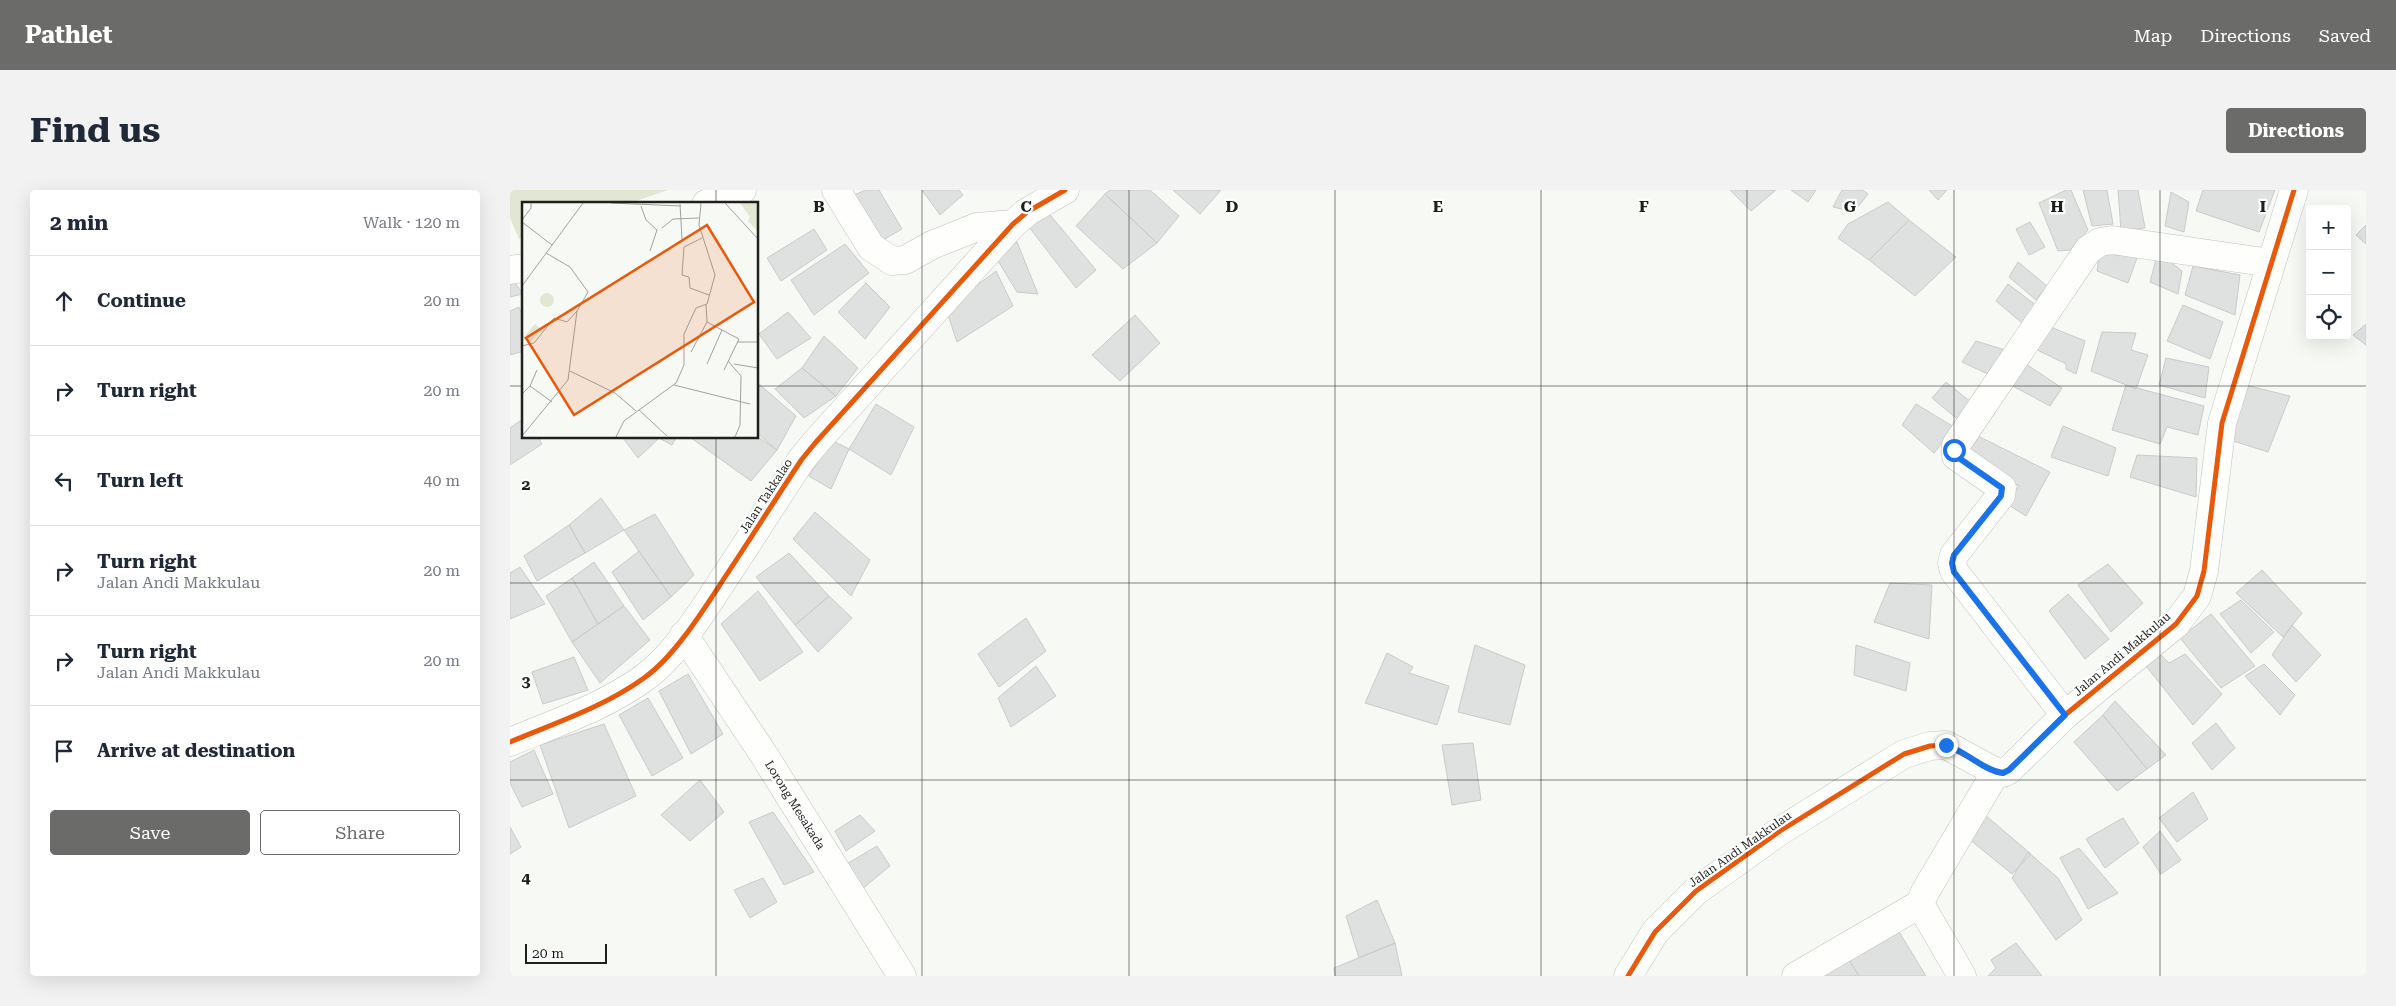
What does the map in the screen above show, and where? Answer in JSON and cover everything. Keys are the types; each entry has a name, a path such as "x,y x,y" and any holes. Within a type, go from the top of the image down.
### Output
{"street":[{"path":"711,202 742,190"},
{"path":"836,190 871,248 892,261 905,260 932,245 978,227 1013,224"},
{"name":"Jalan Takkalao","path":"510,742 583,712 627,690 646,677 684,635 802,459 1013,224 1028,212 1065,190"},
{"name":"Jalan Andi Makkulau","path":"1628,976 1655,932 1696,891 1780,830 1904,754 1930,746 1946,745 1996,772 2003,773 2009,770 2065,715 2176,624 2197,596 2204,571 2222,423 2294,190"},
{"path":"2065,715 1954,572 1952,563 1954,555 2001,496 2002,488 1956,456 1954,450 1956,445 2088,250 2100,242 2112,240 2271,263"},
{"name":"Lorong Mesakada","path":"684,635 769,763 902,976"},
{"path":"1796,976 1920,904 1925,892 1996,772"},
{"path":"1920,904 1962,976"}],"green space":[{"path":"510,190 668,190 633,202 522,202 522,238 519,239 510,218"}],"building":[{"path":"865,190 879,190 902,229 871,247 844,200"},
{"path":"922,190 959,190 963,195 940,215"},
{"path":"1110,190 1150,190 1179,216 1157,243 1105,194"},
{"path":"1173,190 1221,190 1200,214"},
{"path":"1730,190 1776,190 1751,211"},
{"path":"1791,190 1816,190 1808,202"},
{"path":"1842,190 1863,190 1868,194 1854,212 1833,207"},
{"path":"1929,190 1947,190 1938,200"},
{"path":"2066,190 2071,190 2088,230 2070,250 2058,251 2039,203"},
{"path":"2083,190 2107,190 2113,224 2092,226"},
{"path":"2118,190 2138,190 2145,228 2121,231"},
{"path":"2203,190 2275,190 2259,232 2196,211"},
{"path":"2171,192 2189,202 2184,232 2165,226"},
{"path":"1105,194 1157,243 1123,269 1076,226"},
{"path":"1888,202 1909,220 1869,260 1838,238 1848,224"},
{"path":"1046,210 1096,270 1076,288 1026,223"},
{"path":"1909,220 1956,257 1915,296 1869,260"},
{"path":"2030,222 2045,247 2029,255 2016,229"},
{"path":"2366,225 2366,244 2356,235"},
{"path":"814,229 827,250 781,281 767,258"},
{"path":"1017,242 1038,294 1017,292 995,256"},
{"path":"845,244 869,273 814,315 791,280"},
{"path":"2127,249 2138,255 2128,283 2097,271 2100,251 2119,256"},
{"path":"2158,252 2182,271 2178,294 2150,282"},
{"path":"2018,262 2047,286 2036,300 2009,277"},
{"path":"2193,266 2240,275 2235,315 2185,295"},
{"path":"996,271 1013,306 957,342 946,309"},
{"path":"510,276 522,294 510,297"},
{"path":"866,283 890,307 865,339 838,312"},
{"path":"2008,284 2037,306 2022,323 1996,301"},
{"path":"2183,305 2223,322 2210,359 2167,341"},
{"path":"519,307 522,315 522,352 510,355 510,311"},
{"path":"788,312 811,338 777,359 759,334"},
{"path":"1135,315 1160,343 1120,381 1092,355"},
{"path":"2366,324 2366,345 2353,335"},
{"path":"2048,326 2085,341 2076,374 2066,369 2066,364 2029,346"},
{"path":"2102,332 2136,333 2131,350 2148,355 2136,389 2091,371"},
{"path":"824,336 858,368 836,396 802,368"},
{"path":"1976,341 2005,350 1992,376 1962,362"},
{"path":"2166,358 2209,367 2205,398 2159,385"},
{"path":"2023,362 2062,388 2050,406 2009,384"},
{"path":"802,368 836,396 804,418 775,389"},
{"path":"1946,382 1976,406 1961,422 1932,398"},
{"path":"759,384 796,416 777,450 759,435"},
{"path":"2126,385 2204,406 2198,435 2167,427 2160,444 2112,430"},
{"path":"2249,386 2290,396 2268,452 2227,439"},
{"path":"876,404 914,427 891,475 849,449"},
{"path":"1916,404 1954,427 1934,453 1902,425"},
{"path":"522,419 522,439 540,439 542,444 510,465 510,428"},
{"path":"2063,426 2116,448 2108,476 2051,457"},
{"path":"1978,436 2050,472 2026,516 2007,504 2019,486 1963,456"},
{"path":"759,438 777,450 751,481 692,439"},
{"path":"624,439 658,439 638,458"},
{"path":"661,439 675,439 672,445"},
{"path":"831,440 849,449 831,489 809,476"},
{"path":"2137,455 2197,458 2196,497 2130,477"},
{"path":"601,498 624,530 585,553 569,525"},
{"path":"815,512 870,560 851,596 793,539"},
{"path":"655,514 694,575 671,597 624,530"},
{"path":"569,525 585,553 537,581 524,556"},
{"path":"639,551 671,597 643,620 612,572"},
{"path":"789,553 829,596 795,625 756,577"},
{"path":"594,562 624,606 598,624 572,578"},
{"path":"2108,564 2143,603 2111,632 2078,585"},
{"path":"520,567 545,604 510,619 510,573"},
{"path":"2262,570 2302,613 2283,637 2236,593"},
{"path":"572,578 598,624 572,642 546,596"},
{"path":"1890,583 1932,585 1929,639 1874,622"},
{"path":"758,591 803,652 760,681 721,624"},
{"path":"2068,594 2109,639 2085,659 2049,611"},
{"path":"829,596 852,618 818,652 795,625"},
{"path":"2241,600 2274,632 2251,653 2220,614"},
{"path":"624,606 650,640 600,683 572,642"},
{"path":"2211,614 2255,666 2221,688 2180,638"},
{"path":"1026,618 1046,651 999,687 978,654"},
{"path":"2292,625 2321,655 2296,682 2272,655"},
{"path":"1475,645 1525,665 1510,725 1458,712"},
{"path":"1856,645 1910,663 1906,691 1854,675"},
{"path":"2158,652 2169,663 2185,654 2222,694 2193,725 2142,661"},
{"path":"1387,653 1413,667 1409,673 1449,686 1437,725 1365,703"},
{"path":"574,657 588,690 543,704 532,672"},
{"path":"2264,664 2295,695 2280,715 2245,676"},
{"path":"1036,666 1056,696 1011,727 998,698"},
{"path":"688,674 723,734 691,754 659,691"},
{"path":"648,698 683,758 652,776 619,715"},
{"path":"2115,701 2166,755 2147,769 2103,715"},
{"path":"2103,715 2147,769 2117,791 2074,742"},
{"path":"2216,723 2235,748 2212,770 2192,743"},
{"path":"604,724 636,796 569,828 540,745"},
{"path":"1473,743 1481,800 1452,805 1442,745"},
{"path":"534,750 553,794 522,807 510,783 510,762"},
{"path":"700,780 724,812 690,841 661,815"},
{"path":"2193,792 2208,819 2177,842 2159,818"},
{"path":"773,812 814,872 784,885 749,822"},
{"path":"860,815 875,831 846,851 835,831"},
{"path":"1985,815 2031,854 2012,874 1969,839"},
{"path":"2123,818 2139,843 2105,868 2086,839"},
{"path":"510,827 521,847 510,854"},
{"path":"2160,831 2181,860 2161,874 2143,847"},
{"path":"877,846 890,866 862,889 845,865"},
{"path":"2079,848 2118,893 2088,909 2060,858"},
{"path":"2028,852 2058,878 2082,920 2056,940 2012,878"},
{"path":"763,878 777,902 750,918 734,890"},
{"path":"1377,900 1395,943 1359,958 1346,916"},
{"path":"1896,927 1926,976 1859,976 1846,955"},
{"path":"1395,943 1402,976 1335,976 1334,968"},
{"path":"2016,943 2042,976 1988,976 1996,968 1991,960"},
{"path":"1846,955 1859,976 1809,976"}],"cycle path":[{"path":"510,742 613,698 656,669 678,645 698,617 802,459 816,442 1013,224 1027,212 1065,190"},
{"path":"1628,976 1655,932 1696,891 1780,831 1904,754 1930,746 1946,745 1996,772 2003,773 2009,770 2065,715 2176,624 2197,596 2204,571 2222,423 2294,190"}],"route":[{"path":"1946,745 1956,748 1989,769 2003,773 2009,770 2065,715 1954,572 1952,563 1954,555 2001,496 2002,488 1956,456 1954,450"}]}
